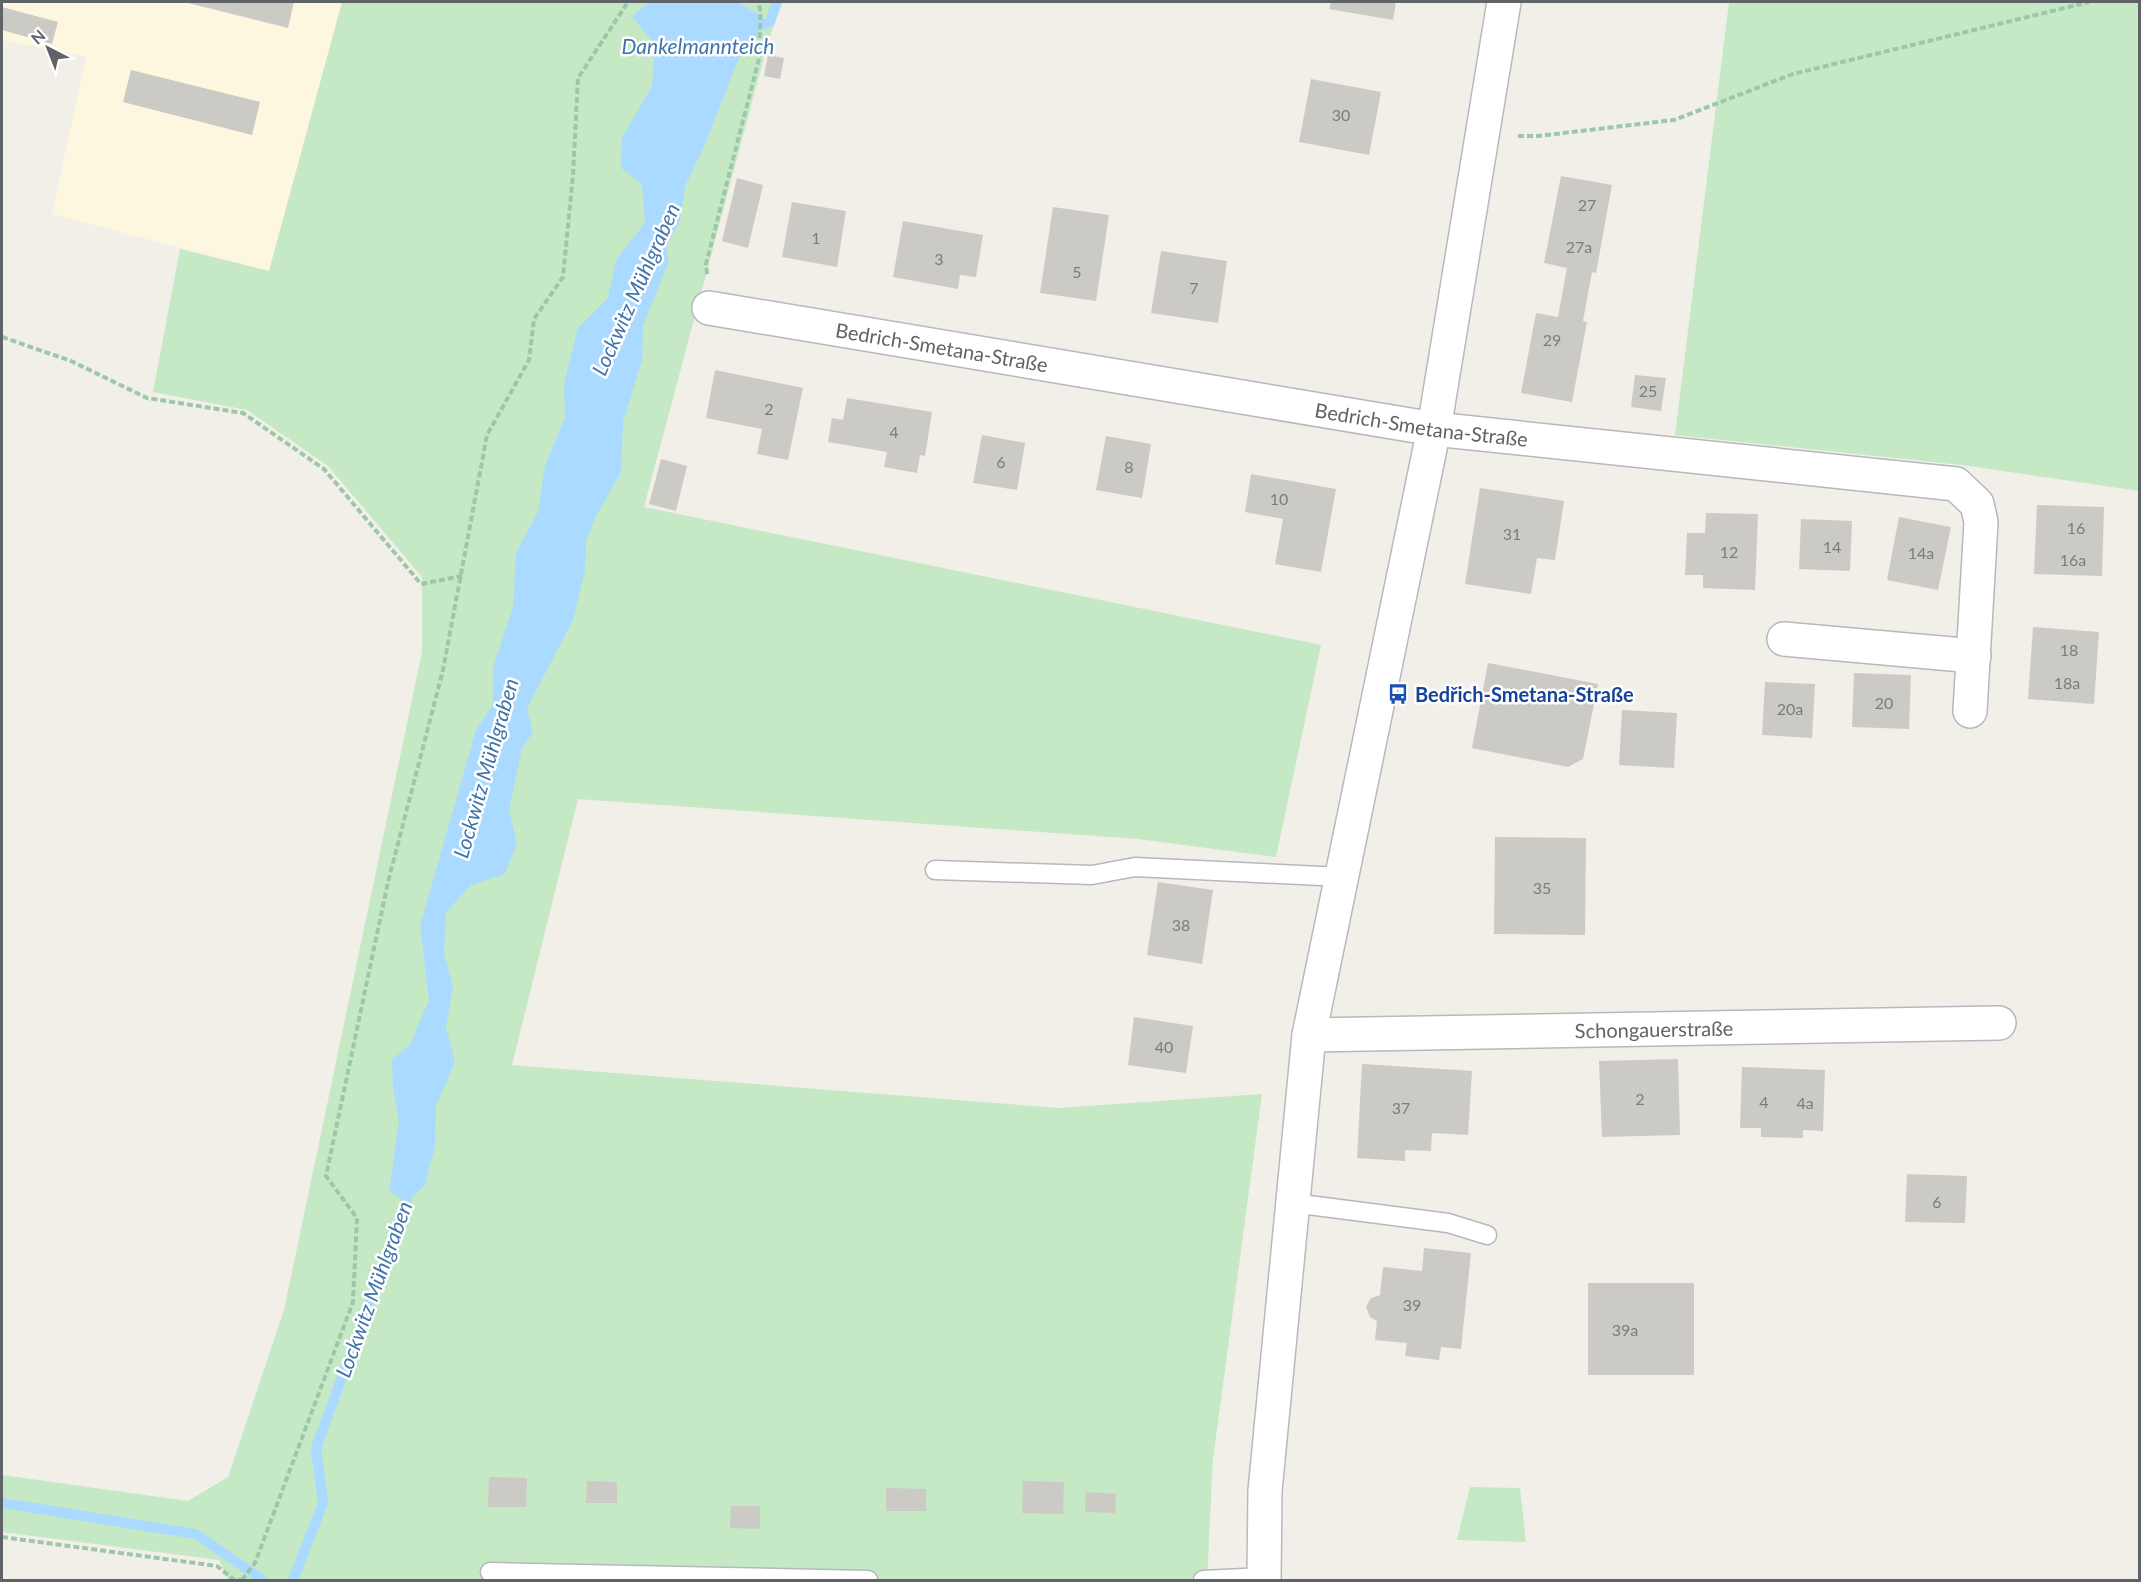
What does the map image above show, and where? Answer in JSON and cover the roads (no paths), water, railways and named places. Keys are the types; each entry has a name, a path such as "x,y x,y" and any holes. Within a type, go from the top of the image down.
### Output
{"street":[{"path":"1264,1579 1265,1491 1309,1035 1434,429 1504,2"},
{"name":"Bedrich-Smetana-Straße","path":"709,308 1434,429 1956,484 1977,504 1981,522 1970,711"},
{"path":"1784,639 1974,656"},
{"name":"Schongauerstraße","path":"1309,1035 1999,1023"}],"lane":[{"path":"936,870 1092,874 1135,867 1342,877"},
{"path":"1293,1203 1448,1223 1487,1235"},
{"path":"490,1572 868,1581"},
{"path":"1203,1581 1264,1579"}],"water":[{"name":"Dankelmannteich","path":"650,2 737,2 760,15 757,36 744,45 704,147 685,186 680,221 666,247 669,261 643,325 642,360 623,422 621,472 595,518 586,541 585,570 573,620 527,708 533,732 522,748 509,810 517,843 505,874 471,885 446,912 444,954 453,986 446,1027 455,1062 436,1106 435,1146 425,1185 406,1202 389,1191 399,1121 393,1088 392,1059 410,1045 429,1000 420,926 476,730 493,704 493,668 513,607 516,553 538,512 545,466 565,417 564,383 578,328 608,298 616,260 645,223 642,184 621,168 622,138 652,86 655,45 632,16"}],"waterway":[{"name":"Lockwitz Mühlgraben","path":"746,31 770,22 777,2"},
{"name":"Lockwitz Mühlgraben","path":"293,1580 323,1503 316,1448 406,1202 408,1189"},
{"path":"2,1503 196,1534 263,1580"}],"place":[{"name":"Bedřich-Smetana-Straße","path":"1398,694"}]}
